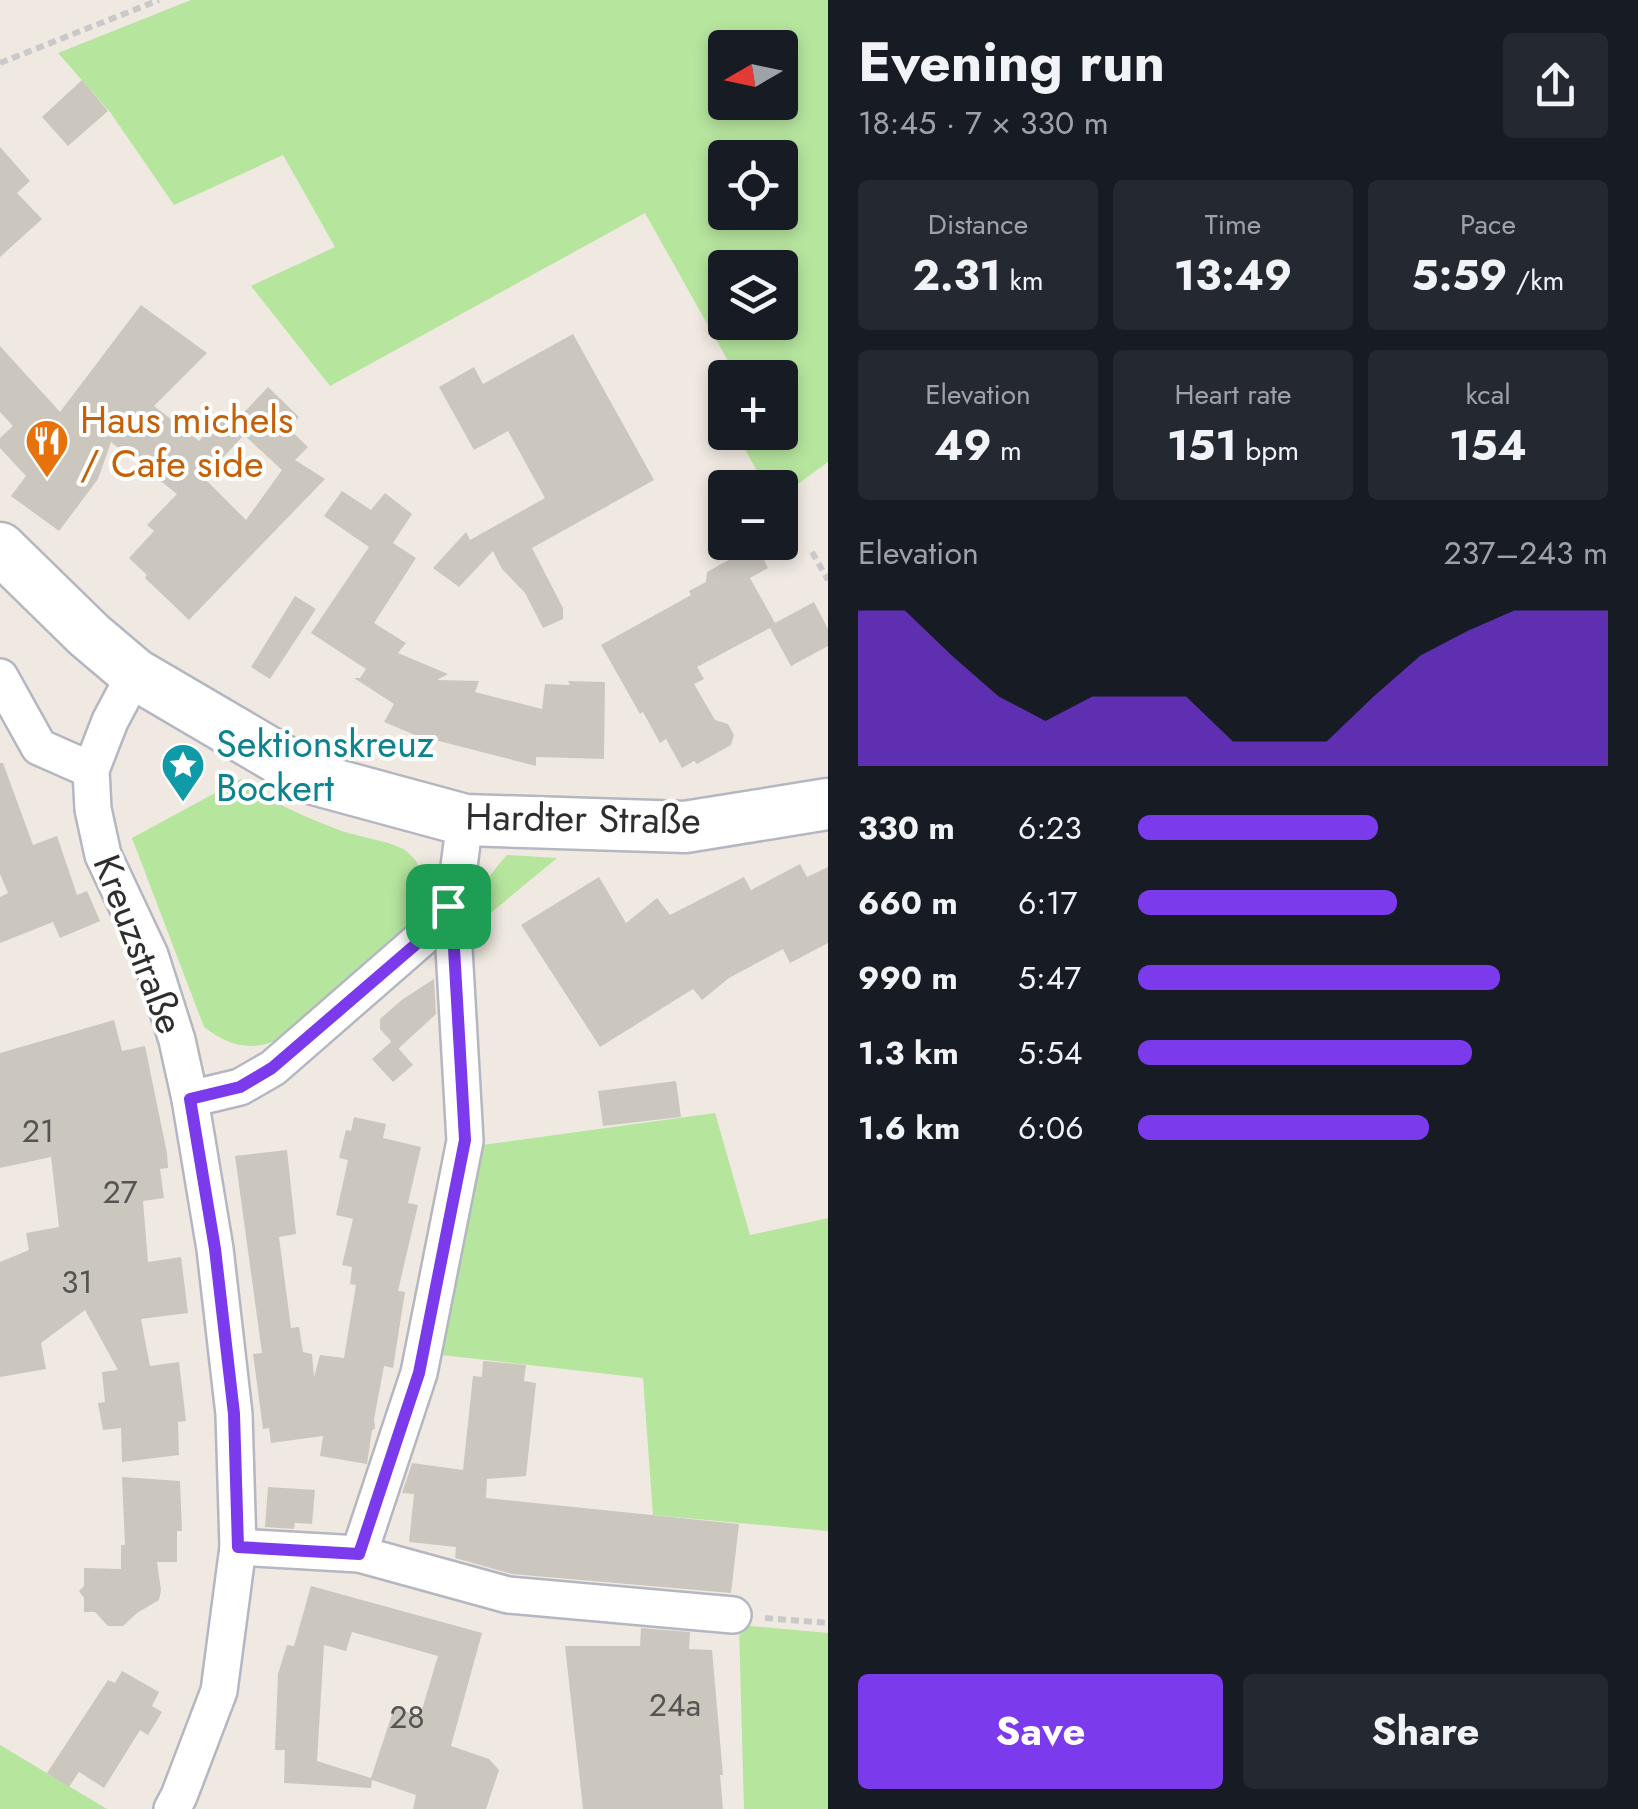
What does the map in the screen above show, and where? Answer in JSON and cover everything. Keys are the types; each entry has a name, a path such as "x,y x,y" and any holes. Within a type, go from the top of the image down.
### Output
{"main road":[{"name":"Hardter Straße","path":"0,548 135,674 314,779 465,820 685,827 828,804"}],"street":[{"name":"Kreuzstraße","path":"135,674 110,721 91,770 92,809 103,855 150,956 177,1040 215,1249 234,1414 238,1547 219,1691 184,1805"},
{"path":"0,676 40,747 91,770"},
{"path":"190,1099 240,1087 272,1068 422,939 448,906 457,882 465,820"},
{"path":"359,1554 419,1373 465,1140 453,931 448,906"},
{"path":"238,1547 359,1554 508,1595 734,1615"}],"path":[{"path":"0,63 158,0"},
{"path":"812,552 828,580"},
{"path":"734,1615 828,1623"}],"green space":[{"path":"191,0 828,0 828,462 798,484 798,470 757,470 745,450 798,450 798,360 728,360 716,340 798,340 798,250 708,250 708,325 645,213 330,386 251,286 335,247 283,155 174,205 110,112 58,53"},
{"path":"241,779 275,802 313,820 401,848 415,859 422,879 419,899 404,928 280,1039 250,1046 231,1043 204,1027 132,838"},
{"path":"507,855 557,858 481,921 481,894"},
{"path":"715,1113 750,1235 828,1218 828,1531 653,1515 643,1378 433,1354 475,1146"},
{"path":"739,1625 828,1633 828,1809 744,1809"},
{"path":"0,1745 107,1809 0,1809"}],"building":[{"path":"82,80 108,111 68,146 42,117"},
{"path":"0,147 30,181 17,193 42,219 0,257"},
{"path":"141,305 207,353 154,406 199,441 222,416 232,425 268,387 299,417 288,428 308,447 295,460 325,479 189,620 129,558 154,531 147,525 177,494 111,442 98,479 59,531 11,496 26,476 0,448 0,438 13,426 0,412 0,346 60,412","holes":["244,435 282,470 246,520 204,478"]},
{"path":"573,334 654,480 532,548 563,608 563,619 543,628 525,593 502,569 493,551 459,587 433,568 466,532 470,540 545,498 508,431 474,450 439,387 474,367 483,384"},
{"path":"342,491 371,510 385,493 412,514 393,543 416,558 374,623 406,643 398,653 448,674 437,680 479,681 475,692 542,709 545,684 605,682 604,759 536,757 536,766 435,740 434,743 384,722 394,704 354,678 360,678 366,669 311,633 369,547 324,516"},
{"path":"729,560 764,560 768,568 750,578 775,623 814,602 828,629 828,646 791,666 770,628 697,667 704,679 694,684 715,720 728,724 734,735 731,745 682,768 666,739 660,743 643,712 640,714 601,645 691,595 689,591 706,582 707,572"},
{"path":"295,596 316,609 270,679 251,667"},
{"path":"0,763 33,845 57,836 77,895 87,891 100,921 60,938 53,922 0,943 0,897 8,893 0,874"},
{"path":"800,864 807,877 828,867 828,943 790,963 783,949 729,978 702,1000 693,989 600,1047 521,925 599,877 626,923 657,898 670,915 744,877 751,890"},
{"path":"434,979 436,1014 398,1049 380,1029 380,1019"},
{"path":"114,1020 122,1051 145,1046 167,1153 168,1168 160,1169 164,1198 143,1201 148,1262 181,1257 188,1313 141,1319 150,1366 179,1362 186,1421 178,1422 179,1455 122,1462 121,1428 103,1430 98,1403 105,1402 102,1372 118,1370 85,1310 41,1343 46,1369 0,1377 0,1262 29,1250 26,1233 59,1227 51,1157 0,1168 0,1053"},
{"path":"392,1041 413,1065 393,1082 372,1059"},
{"path":"676,1081 681,1117 603,1126 598,1091"},
{"path":"354,1117 386,1124 383,1138 421,1147 408,1203 418,1205 398,1291 405,1292 393,1368 384,1366 367,1464 320,1456 323,1436 271,1443 269,1428 263,1429 253,1354 262,1353 235,1156 287,1150 296,1234 279,1237 291,1328 299,1327 303,1352 312,1354 314,1377 320,1355 344,1358 356,1285 350,1284 352,1267 342,1265 353,1219 336,1215 348,1160 339,1158 346,1130 351,1131"},
{"path":"483,1361 526,1365 524,1381 536,1383 526,1476 487,1479 486,1498 739,1524 731,1593 512,1574 455,1558 456,1547 409,1542 414,1494 402,1493 412,1463 463,1470 473,1376 482,1377"},
{"path":"122,1477 180,1481 182,1531 177,1531 177,1562 157,1562 159,1600 123,1626 108,1626 95,1612 84,1612 84,1598 79,1591 84,1586 84,1568 121,1569 121,1545 125,1545"},
{"path":"268,1487 315,1490 312,1524 295,1523 294,1529 265,1527"},
{"path":"311,1586 482,1633 451,1746 489,1759 499,1770 486,1809 413,1809 416,1795 372,1780 371,1788 284,1783 285,1750 275,1750 278,1674 287,1645 294,1646","holes":["352,1632 438,1656 420,1716 394,1708 371,1778 317,1761 324,1645 346,1651"]},
{"path":"641,1628 690,1632 689,1649 712,1650 723,1809 583,1809 565,1646 640,1646"},
{"path":"122,1671 159,1692 152,1706 162,1712 148,1735 140,1730 104,1788 79,1772 69,1787 47,1773 108,1680 115,1683"}],"place":[{"name":"Haus michels / Cafe side","path":"47,479"},
{"name":"Sektionskreuz Bockert","path":"183,803"}],"route":[{"path":"448,906 453,931 465,1140 419,1373 359,1554 238,1547 234,1414 215,1249 190,1099 240,1087 272,1068 422,939 448,906"}]}
